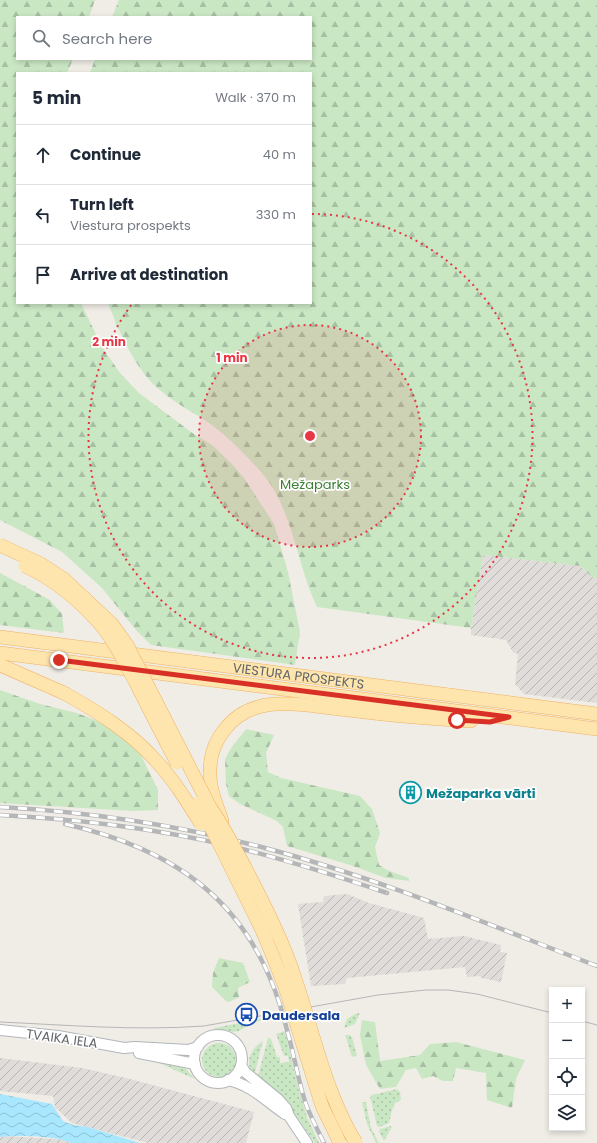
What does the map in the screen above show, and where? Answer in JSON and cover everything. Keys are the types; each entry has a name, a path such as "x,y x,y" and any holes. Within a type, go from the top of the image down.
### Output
{"main road":[{"path":"0,545 41,564 64,579 112,624 127,645 210,807 223,827 266,908 286,952 339,1113 356,1143"},
{"path":"0,555 35,571 59,587 82,606 100,624 116,645 215,834 223,855 262,930 285,987 322,1106 340,1143"},
{"name":"VIESTURA PROSPEKTS","path":"0,637 597,714"},
{"path":"80,663 75,659 73,654 75,649 81,647"},
{"name":"VIESTURA PROSPEKTS","path":"0,653 597,729"},
{"path":"0,665 64,693 115,724 141,745 177,787 210,838 223,855"},
{"path":"223,827 214,797 210,773 212,756 219,737 231,722 245,711 266,704 296,703 430,719 490,722 509,717"}],"street":[{"name":"TVAIKA IELA","path":"0,1030 58,1036 124,1048 133,1052 195,1064"},
{"name":"TVAIKA IELA","path":"124,1048 135,1047 188,1050 198,1047 208,1038 218,1035 226,1036 240,1049 242,1060 241,1065"},
{"path":"198,1047 195,1053 195,1064 199,1074 204,1079 211,1082 219,1083 228,1080 238,1072 241,1065"},
{"path":"241,1065 249,1076 278,1099 286,1108 289,1116 307,1143"},
{"path":"228,1080 257,1093 289,1116"}],"shaded area":[{"path":"483,555 580,566 592,577 597,578 597,703 524,694 515,684 518,654 513,652 506,640 471,635"},
{"path":"347,894 369,903 424,918 428,939 464,936 501,945 500,952 507,953 501,982 479,976 467,977 465,967 347,978 345,984 311,986 298,904 323,902 324,896"},
{"path":"0,1058 82,1068 126,1078 254,1112 246,1143 148,1143 72,1123 55,1107 53,1096 0,1091"},
{"path":"6,1136 66,1140 71,1143 0,1143 0,1137"}],"green space":[{"path":"0,0 95,0 89,16 16,16 16,60 73,60 67,72 16,72 16,304 81,304 102,347 120,373 139,393 191,432 212,445 244,478 274,524 288,572 300,632 295,665 151,645 136,630 102,588 62,552 0,520"},
{"name":"Mežaparks","path":"119,0 597,0 597,578 592,577 580,566 483,555 471,628 317,607 307,583 285,513 273,488 253,463 224,435 209,423 166,395 152,383 129,350 108,304 312,304 312,72 90,72 95,60 312,60 312,16 112,16"},
{"path":"0,573 50,600 62,614 64,633 0,625"},
{"path":"0,690 40,704 77,713 113,729 141,755 158,790 158,810 132,811 0,803"},
{"path":"246,729 274,735 266,753 268,772 281,778 360,796 372,809 380,833 375,847 379,865 389,871 409,878 409,881 386,878 350,865 287,846 283,827 277,821 240,804 229,796 226,784 225,759 231,748"},
{"path":"219,958 243,963 250,982 238,988 239,997 227,1002 212,987 213,973"},
{"path":"360,1013 355,1024 344,1028 347,1019"},
{"path":"276,1016 253,1023 239,1031 234,1032 214,1028"},
{"path":"362,1020 375,1022 380,1061 420,1055 430,1044 456,1042 525,1060 516,1079 512,1108 487,1100 486,1073 456,1068 453,1081 443,1081 433,1076 422,1079 416,1068 406,1070 396,1087 380,1089 366,1065 360,1035"},
{"path":"285,1031 298,1087 307,1117 319,1143 315,1143 288,1105 258,1076 268,1038 271,1039 277,1057 280,1057 280,1063 289,1062 288,1056 284,1056 276,1034"},
{"path":"345,1035 350,1035 352,1037 357,1056 352,1057"},
{"path":"263,1041 254,1074 249,1065 250,1056 255,1047"},
{"path":"216,1043 222,1043 226,1044 233,1050 236,1060 235,1067 229,1074 222,1077 216,1077 212,1076 205,1070 202,1063 202,1057 203,1053 209,1046"},
{"path":"157,1060 168,1065 185,1068 195,1079 157,1062"},
{"path":"397,1089 400,1092 401,1100 395,1103 389,1123 379,1127 377,1126 370,1096"},
{"path":"362,1102 366,1102 371,1128 379,1143 376,1143 367,1124"},
{"path":"390,1126 392,1127 384,1141 379,1132 380,1129"}],"water":[{"path":"0,1094 52,1104 63,1121 140,1143 71,1143 47,1137 0,1137"}],"tram line":[{"path":"0,1022 128,1028 204,1026 378,995 426,990 448,990 477,994 549,1012"},
{"path":"585,1022 597,1025"}],"railway":[{"path":"0,807 67,812 166,826 265,848 391,887 597,966"},
{"path":"0,815 114,825 198,839 287,861 387,893"},
{"path":"65,824 103,834 139,847 171,864 200,883 225,907 247,935 265,967 280,1005 305,1101 324,1143"}],"place":[{"name":"Mežaparka vārti","path":"411,793"},
{"name":"Daudersala","path":"247,1015"}],"route":[{"path":"59,660 509,717 490,722 457,720"}]}
